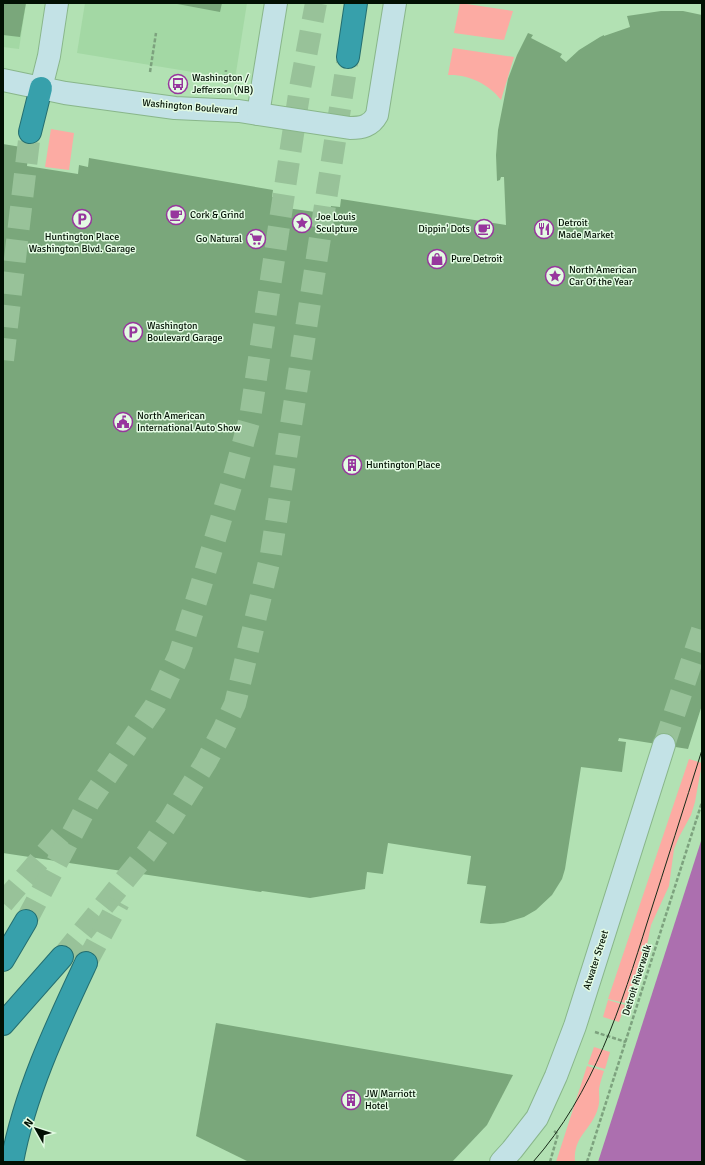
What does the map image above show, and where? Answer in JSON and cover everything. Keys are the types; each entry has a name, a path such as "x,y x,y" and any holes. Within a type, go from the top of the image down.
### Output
{"highway":[{"path":"348,57 356,3"},
{"path":"30,132 41,88"},
{"path":"3,960 26,921"},
{"path":"3,1024 62,957"},
{"path":"12,1162 17,1136 38,1072 59,1021 86,963"}],"street":[{"path":"41,88 49,56 57,3"},
{"path":"258,114 276,3"},
{"name":"Washington Boulevard","path":"3,80 65,93 175,108 239,111 350,128 366,127 375,119 377,115 395,3"},
{"name":"Atwater Street","path":"501,1162 537,1118 556,1076 575,1026 664,745"}],"path":[{"path":"150,72 156,33"},
{"path":"225,84 226,70"},
{"name":"Detroit Riverwalk","path":"587,1162 702,802"},
{"path":"595,1032 626,1042"},
{"path":"550,1162 558,1134 554,1132"}],"shaded area":[{"path":"3,3 26,3 19,49 3,47"},
{"path":"85,3 247,3 235,79 77,53"},
{"path":"460,3 513,11 504,40 454,33"},
{"path":"453,48 514,57 501,100 490,89 478,81 463,76 448,75"},
{"path":"51,129 74,133 69,170 45,167"},
{"path":"689,759 702,763 695,802 691,815 674,849 669,886 651,925 643,965 625,1003 608,999"},
{"path":"702,838 702,1162 598,1162"},
{"path":"608,1000 625,1005 619,1022 603,1017"},
{"path":"594,1047 610,1052 605,1069 588,1064"},
{"path":"587,1066 604,1071 600,1082 598,1108 592,1122 577,1145 575,1162 556,1162"}],"building":[{"path":"3,3 26,3 20,37 3,35"},
{"path":"172,3 222,3 220,12"},
{"name":"Huntington Place","path":"661,11 683,11 702,15 702,705 688,749 619,738 618,741 626,742 622,772 581,767 565,869 562,879 552,895 536,910 524,917 504,923 480,923 486,886 467,884 471,856 388,843 383,874 367,872 365,889 310,898 3,853 3,144 21,147 20,156 28,157 27,166 78,174 79,165 88,167 89,158 273,190 272,197 280,198 279,207 330,214 331,206 340,207 341,199 506,225 504,177 501,177 500,180 497,181 496,155 498,130 508,79 517,55 528,33 533,35 531,38 562,54 560,57 566,62 579,50 600,37 630,27 627,16"},
{"name":"JW Marriott Hotel","path":"216,1023 513,1075 487,1125 452,1162 249,1162 196,1136"}],"tunnel":[{"path":"26,921 89,802 155,706 179,655 199,592 250,418 300,88 316,3"},
{"path":"62,957 146,854 170,820 206,762 235,704 271,554 348,57"},
{"path":"3,360 30,132"},
{"path":"664,745 702,630"},
{"path":"3,903 62,834"},
{"path":"86,963 119,902"}],"tram line":[{"path":"533,1162 573,1107 589,1078 616,1016 638,952 702,750"}],"place":[{"name":"Washington / Jefferson (NB)","path":"178,84"},
{"name":"Cork & Grind","path":"176,215"},
{"name":"Huntington Place Washington Blvd. Garage","path":"82,219"},
{"name":"Joe Louis Sculpture","path":"302,223"},
{"name":"Dippin' Dots","path":"484,229"},
{"name":"Detroit Made Market","path":"544,229"},
{"name":"Go Natural","path":"256,239"},
{"name":"Pure Detroit","path":"437,259"},
{"name":"North American Car Of the Year","path":"555,276"},
{"name":"Washington Boulevard Garage","path":"133,332"},
{"name":"North American International Auto Show","path":"123,422"},
{"name":"Huntington Place","path":"352,465"},
{"name":"JW Marriott Hotel","path":"351,1100"}]}
